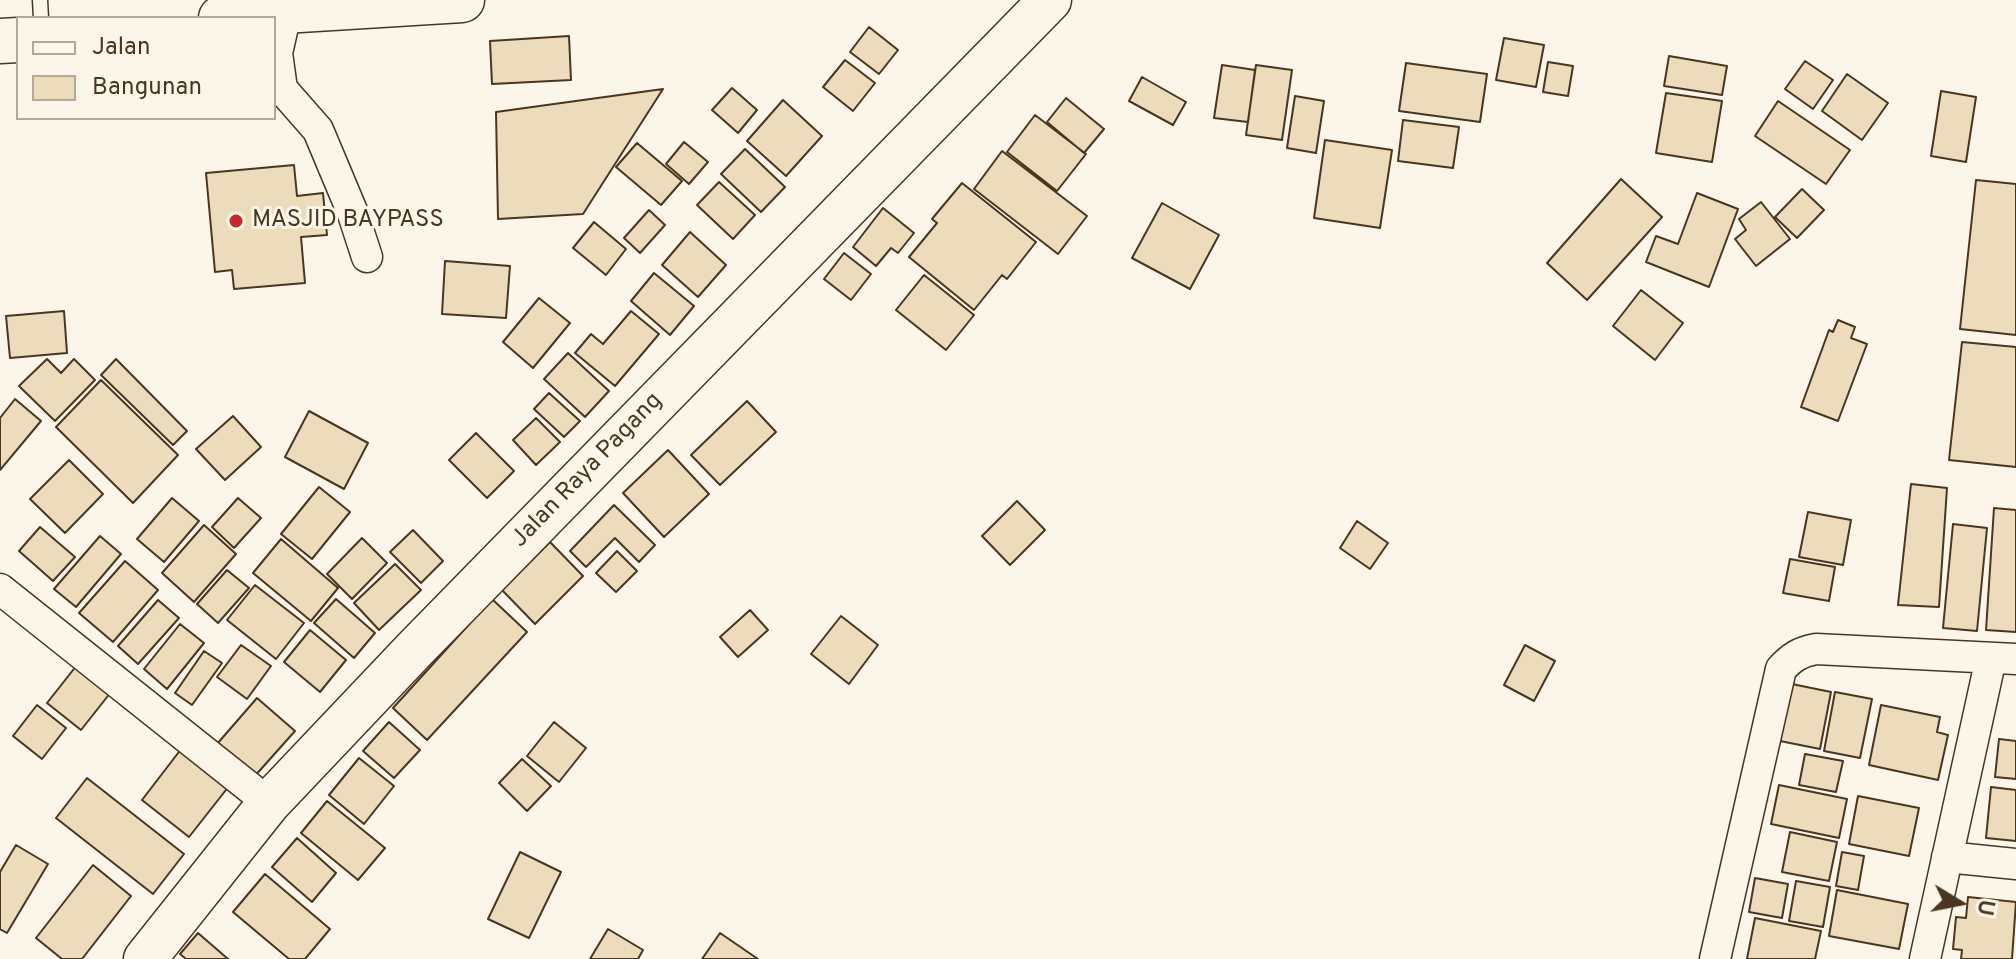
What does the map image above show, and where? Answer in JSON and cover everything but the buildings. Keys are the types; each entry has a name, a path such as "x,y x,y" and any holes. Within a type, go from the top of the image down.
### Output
{"highway":[{"path":"236,16 462,0"}],"street":[{"name":"Jalan Raya Pagang","path":"145,959 269,803 415,649 1050,0"},
{"path":"267,12 285,18 277,53 282,89 318,130 352,211 367,257"},
{"path":"0,589 269,803"},
{"path":"1715,959 1781,669 1791,658 1816,649 2003,658 1947,857 1925,959"},
{"path":"1947,857 2016,864"}],"place":[{"name":"MASJID BAYPASS","path":"236,221"}]}
